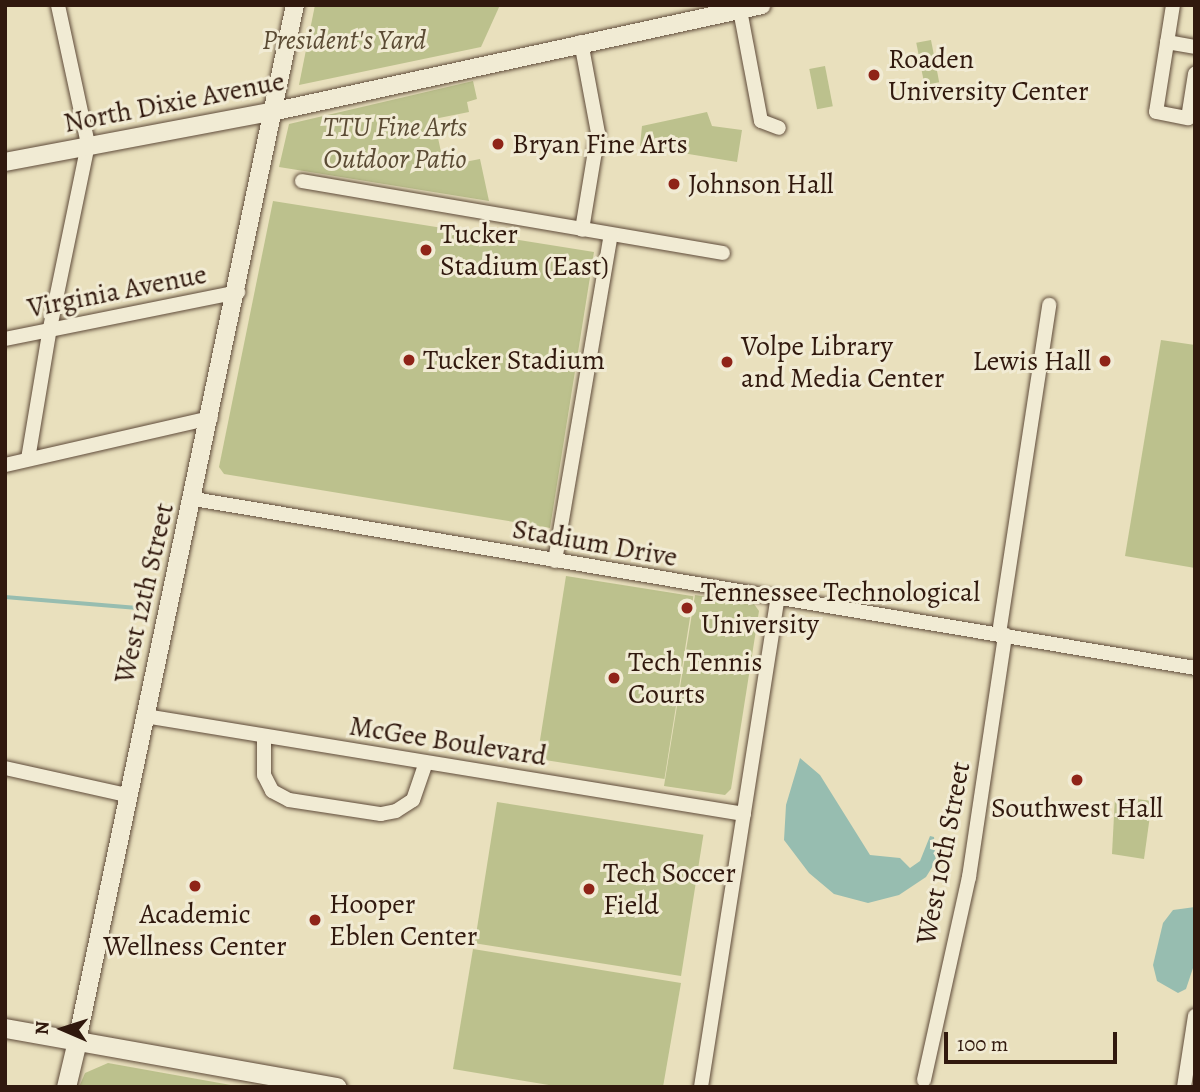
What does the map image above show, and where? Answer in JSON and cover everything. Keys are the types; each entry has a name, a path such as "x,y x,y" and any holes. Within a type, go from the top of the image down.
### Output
{"main road":[{"path":"5,1028 337,1087"},
{"name":"West 12th Street","path":"66,1087 77,1041"}],"street":[{"path":"29,458 50,328 88,144 58,5"},
{"name":"West 12th Street","path":"77,1041 127,795 238,292 295,5"},
{"name":"North Dixie Avenue","path":"5,162 88,144 275,111 581,42 762,5"},
{"path":"1173,5 1156,112 1188,118 1195,74"},
{"path":"740,10 761,121 779,128"},
{"path":"581,42 598,133 582,230"},
{"path":"1167,42 1195,47"},
{"path":"302,181 723,253"},
{"path":"555,561 611,235"},
{"name":"Virginia Avenue","path":"5,339 238,292"},
{"name":"West 10th Street","path":"923,1080 969,877 1049,305"},
{"path":"5,465 211,418"},
{"name":"Stadium Drive","path":"194,499 778,598 1002,631 1195,668"},
{"path":"701,1087 778,598"},
{"name":"McGee Boulevard","path":"145,716 744,814"},
{"path":"264,736 264,775 272,791 289,800 381,814 396,811 414,800 426,763"},
{"path":"5,768 127,795"},
{"path":"1184,1087 1195,1016"}],"green space":[{"name":"President's Yard","path":"315,5 500,5 481,47 299,85"},
{"path":"931,40 939,82 924,85 916,43"},
{"path":"825,66 833,106 817,109 809,69"},
{"name":"TTU Fine Arts Outdoor Patio","path":"473,81 477,99 467,102 469,112 434,119 444,166 480,159 489,201 279,167 289,124"},
{"path":"707,112 712,126 742,130 737,162 640,146 642,126"},
{"name":"Tucker Stadium","path":"273,201 594,252 550,528 224,474 219,467"},
{"path":"1161,340 1195,345 1195,568 1125,556"},
{"name":"Tech Tennis Courts","path":"566,576 693,596 664,779 537,759"},
{"path":"695,595 754,604 759,611 731,789 725,795 664,786"},
{"path":"1115,796 1152,801 1144,859 1112,854"},
{"name":"Tech Soccer Field","path":"497,802 703,835 681,976 475,943"},
{"name":"Tech Soccer Field","path":"473,949 681,983 663,1087 561,1087 453,1069"},
{"path":"108,1063 242,1087 79,1087 85,1073"}],"water":[{"path":"800,758 820,775 870,855 900,858 910,868 920,861 930,836 934,837 936,861 926,877 899,895 868,903 834,894 809,873 784,840 786,805"},
{"path":"1195,907 1195,962 1186,989 1178,993 1157,981 1153,965 1163,923 1173,910"}],"waterway":[{"path":"5,597 150,609"}],"place":[{"name":"Roaden University Center","path":"874,75"},
{"name":"Bryan Fine Arts","path":"498,144"},
{"name":"Johnson Hall","path":"674,184"},
{"name":"Tucker Stadium (East)","path":"426,250"},
{"name":"Tucker Stadium","path":"409,360"},
{"name":"Lewis Hall","path":"1105,361"},
{"name":"Volpe Library and Media Center","path":"727,362"},
{"name":"Tennessee Technological University","path":"687,608"},
{"name":"Tech Tennis Courts","path":"614,678"},
{"name":"Southwest Hall","path":"1077,780"},
{"name":"Academic Wellness Center","path":"195,886"},
{"name":"Tech Soccer Field","path":"589,889"},
{"name":"Hooper Eblen Center","path":"315,920"}]}
